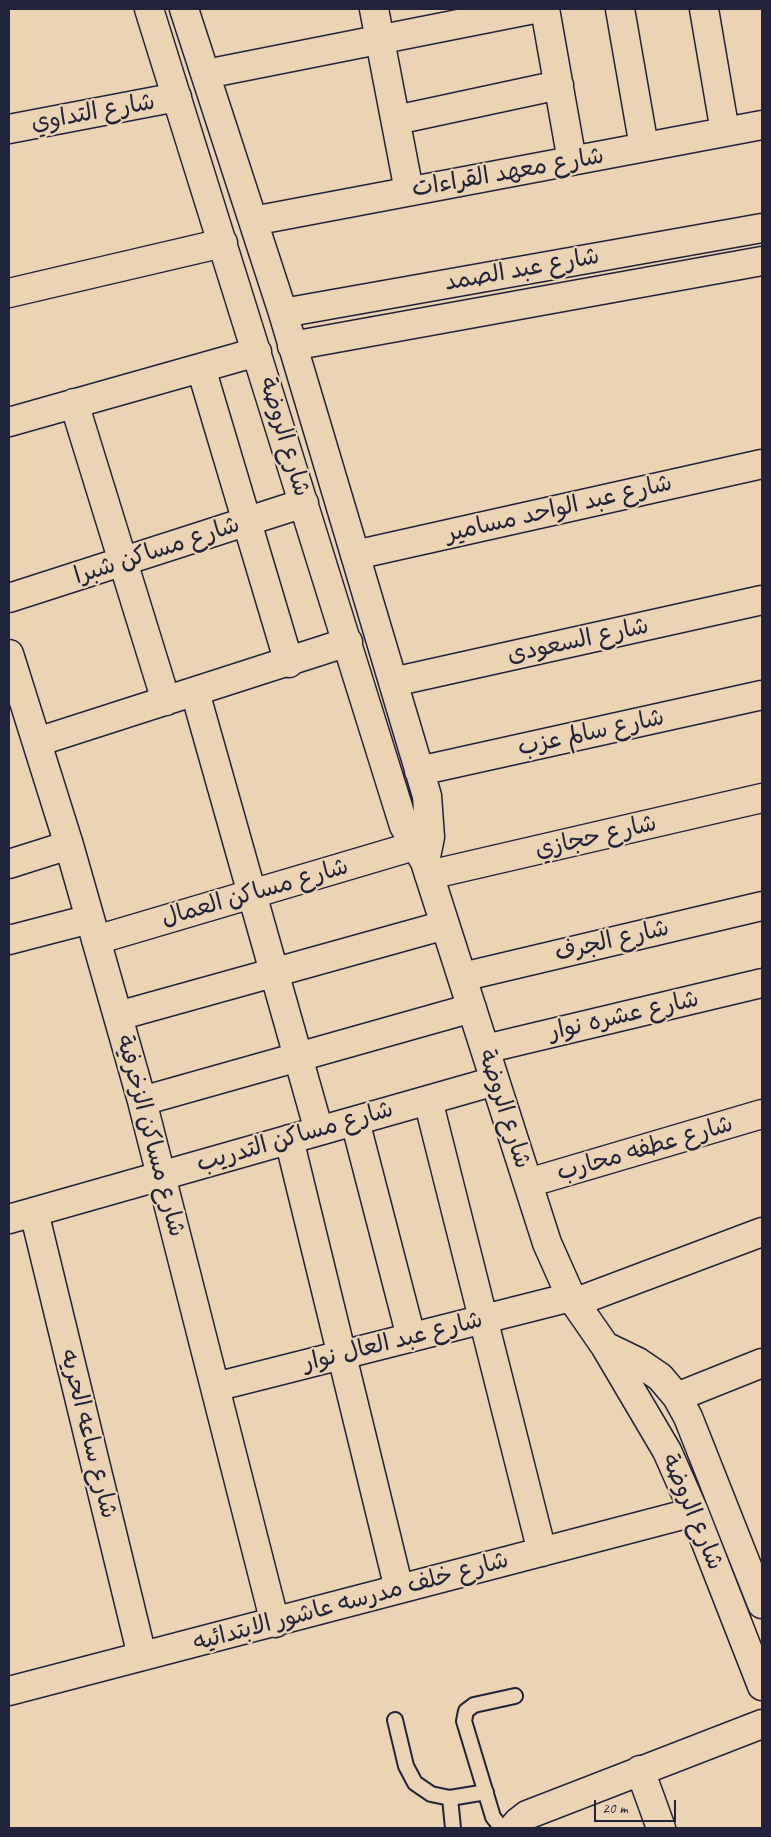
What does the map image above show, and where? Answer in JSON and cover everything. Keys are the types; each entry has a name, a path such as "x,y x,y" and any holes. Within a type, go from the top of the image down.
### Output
{"street":[{"name":"شارع الروضة","path":"149,9 404,826 423,861 445,925 550,1252 573,1300 654,1426 756,1653 762,1686"},
{"name":"شارع الروضة","path":"184,9 283,313 427,796 430,837 423,861"},
{"path":"374,9 410,191"},
{"path":"206,74 534,9"},
{"path":"545,9 572,161"},
{"path":"620,9 644,147"},
{"path":"704,9 725,132"},
{"path":"396,120 558,85"},
{"name":"شارع التداوي","path":"9,129 177,98"},
{"name":"شارع معهد القراءات","path":"253,221 762,125"},
{"name":"شارع عبد الصمد","path":"283,313 762,228"},
{"path":"9,293 222,243"},
{"name":"شارع عبد الصمد","path":"292,346 762,261"},
{"path":"9,422 257,352"},
{"path":"201,368 289,663"},
{"path":"74,403 166,701"},
{"name":"شارع عبد الواحد مسامير","path":"355,555 762,464"},
{"name":"شارع مساكن شبرا","path":"9,598 304,503"},
{"name":"شارع السعودى","path":"393,682 762,600"},
{"path":"37,742 289,663 348,642"},
{"name":"شارع مساكن الزخرفية","path":"9,654 69,845 142,1101 275,1623"},
{"path":"195,692 319,1131"},
{"name":"شارع سالم عزب","path":"419,771 762,695"},
{"name":"شارع حجازي","path":"423,861 762,798"},
{"path":"9,864 69,845"},
{"name":"شارع مساكن العمال","path":"9,940 93,930 252,895 423,861"},
{"name":"شارع الجرف","path":"462,977 762,906"},
{"path":"118,1016 445,925"},
{"name":"شارع عشره نوار","path":"485,1049 762,984"},
{"path":"142,1101 472,1008"},
{"name":"شارع مساكن التدريب","path":"21,1215 495,1081"},
{"path":"428,1100 542,1552"},
{"name":"شارع عطفه محارب","path":"528,1183 762,1114"},
{"path":"355,1121 410,1337"},
{"path":"289,1139 399,1589"},
{"name":"شارع ساعه الحريه","path":"21,1215 142,1656"},
{"name":"شارع عبد العال نوار","path":"215,1387 483,1319 573,1300 762,1232"},
{"name":"شارع الروضة","path":"604,1346 638,1362 652,1372 677,1397 688,1417 762,1604"},
{"path":"677,1397 762,1363"},
{"name":"شارع خلف مدرسه عاشور الابتدائيه","path":"9,1691 694,1512"},
{"path":"513,1828 527,1816 640,1770 762,1724"},
{"path":"640,1770 661,1828"}],"lane":[{"path":"505,1828 500,1826 493,1817 464,1721 466,1711 474,1705 515,1696"},
{"path":"394,1720 406,1766 415,1782 431,1794 450,1798 486,1792"},
{"path":"450,1798 453,1828"}]}
